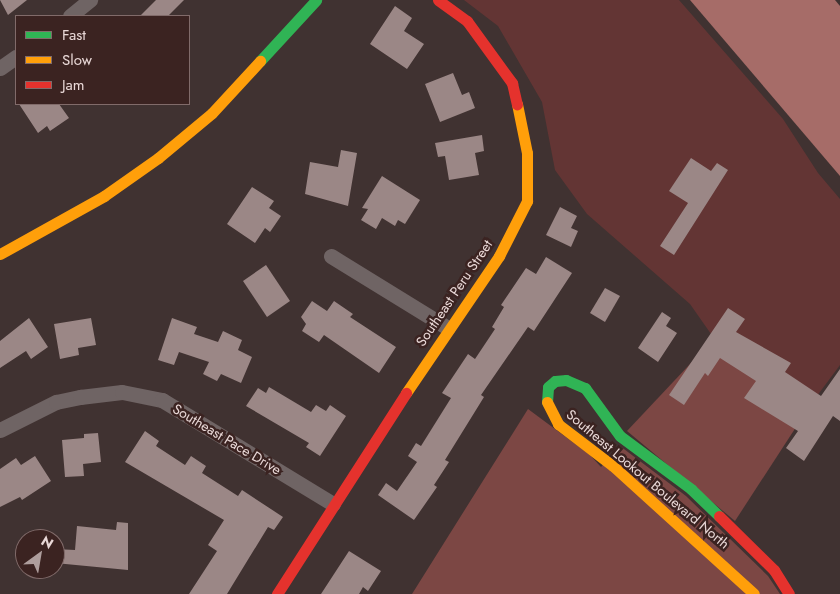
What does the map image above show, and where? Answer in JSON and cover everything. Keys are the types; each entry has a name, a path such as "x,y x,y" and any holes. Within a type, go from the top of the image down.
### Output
{"street":[{"path":"71,15 90,0"},
{"path":"0,254 104,196 158,158 212,113 316,0"},
{"name":"Southeast Peru Street","path":"277,594 448,328 499,256 527,201 527,153 512,83 467,22 438,0"},
{"path":"0,68 15,58"},
{"path":"331,256 448,328"},
{"name":"Southeast Lookout Boulevard North","path":"620,436 586,388 566,380 555,381 548,387 547,403 558,424 601,456 720,559 754,594"},
{"name":"Southeast Pace Drive","path":"0,430 56,402 72,398 122,392 162,400 334,504"},
{"path":"601,456 620,436 691,489 774,570 790,594"}],"shaded area":[{"path":"464,0 679,0 783,119 818,173 840,199 840,365 811,404 725,354 690,304 587,214 555,170 542,102 498,26"},
{"path":"690,0 835,0 840,6 840,176"},
{"path":"706,347 811,404 735,521 627,431"},
{"path":"528,409 590,455 601,467 620,446 686,496 768,576 780,594 412,594"}],"building":[{"path":"0,0 27,0 8,15"},
{"path":"156,0 184,0 169,15 141,15"},
{"path":"395,6 412,18 404,31 424,44 407,69 370,44"},
{"path":"453,73 462,95 469,92 475,108 440,122 425,84"},
{"path":"20,105 60,105 69,118 50,131 47,126 38,133"},
{"path":"482,135 484,151 475,153 479,175 449,180 445,156 438,157 435,143"},
{"path":"341,150 357,153 348,206 305,194 310,162 338,167"},
{"path":"691,158 711,171 717,163 728,170 674,255 660,246 688,203 669,191"},
{"path":"382,176 420,200 405,224 398,220 395,226 382,218 376,229 361,220 368,209 362,208"},
{"path":"252,187 274,201 269,208 281,216 270,232 265,228 255,243 227,224"},
{"path":"560,207 577,216 571,228 578,231 571,247 546,235"},
{"path":"546,257 572,273 534,331 528,327 481,395 484,397 445,460 449,462 434,485 437,487 414,520 378,495 386,483 397,491 417,462 408,456 416,443 421,446 451,398 442,393 468,354 475,359 495,329 492,327 504,307 501,305 526,268 536,274"},
{"path":"266,265 290,301 267,317 243,281"},
{"path":"605,288 620,296 605,322 590,313"},
{"path":"312,301 327,311 334,301 353,314 350,317 396,347 379,373 324,335 319,342 302,331 306,324 301,317"},
{"path":"728,308 745,319 736,332 791,363 785,372 821,396 840,369 840,421 833,416 804,461 786,448 798,431 744,398 756,381 720,358 708,376 705,373 684,405 669,395"},
{"path":"662,312 671,318 666,326 677,333 658,362 638,348"},
{"path":"29,318 48,347 31,359 26,351 0,368 0,341"},
{"path":"91,318 96,345 78,348 79,355 60,359 54,324"},
{"path":"172,318 197,327 194,334 218,342 223,331 242,340 238,350 252,357 241,383 221,374 217,381 203,374 209,362 179,352 174,365 158,360"},
{"path":"269,387 311,412 316,405 326,411 330,405 346,416 320,456 306,447 309,443 246,406 258,388 266,393"},
{"path":"145,431 159,441 156,446 185,465 191,456 206,466 202,473 238,496 242,490 283,517 274,530 268,527 227,594 189,594 217,551 208,545 224,520 125,462"},
{"path":"98,433 101,462 83,464 84,476 65,477 62,440 84,438 84,434"},
{"path":"35,456 51,481 22,500 20,497 0,507 0,469 16,458 21,465"},
{"path":"117,522 128,523 128,570 65,564 65,550 75,550 77,526 116,530"},
{"path":"349,551 381,571 368,591 363,587 359,594 321,594"}],"traffic: fast":[{"path":"260,61 316,0"},
{"path":"547,402 548,387 555,381 566,380 585,388 620,436 691,489 719,516"}],"traffic: slow":[{"path":"0,254 104,196 158,158 212,113 260,61"},
{"path":"406,393 499,256 527,201 527,153 517,104"},
{"path":"547,402 558,424 613,466 754,594"}],"traffic: jam":[{"path":"438,0 467,21 512,83 517,104"},
{"path":"277,594 406,393"},
{"path":"719,516 774,570 789,594"}]}
